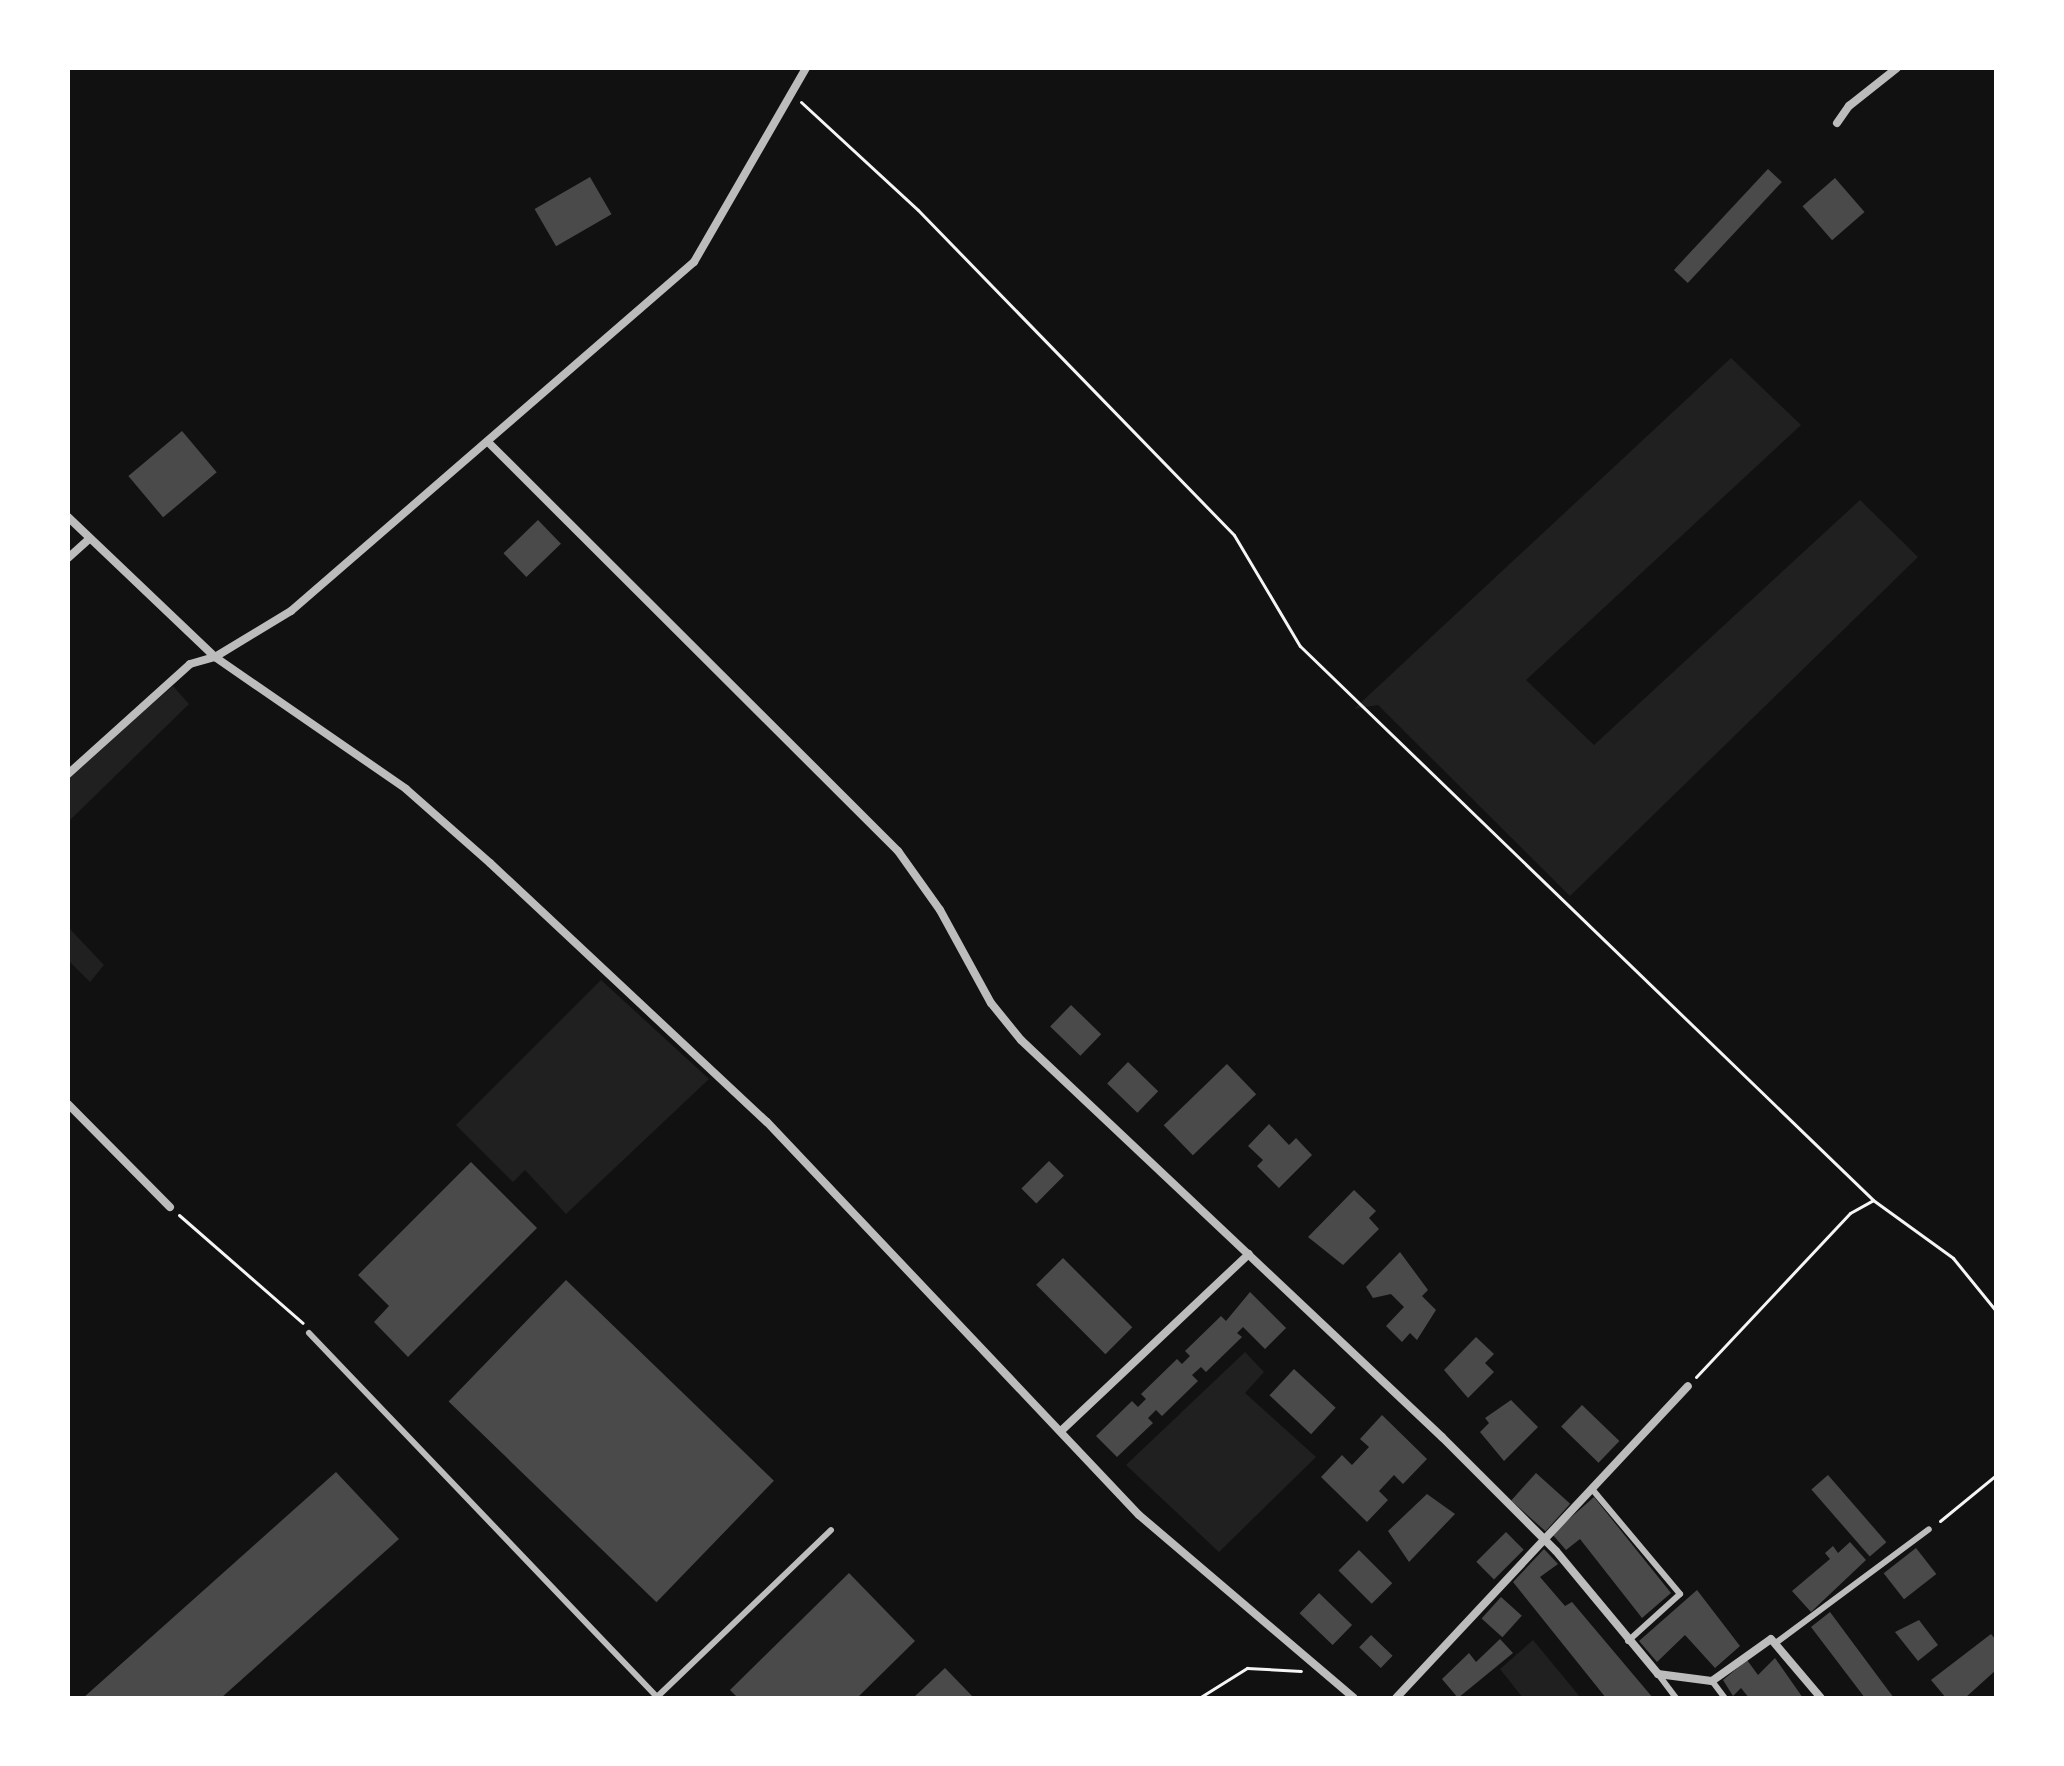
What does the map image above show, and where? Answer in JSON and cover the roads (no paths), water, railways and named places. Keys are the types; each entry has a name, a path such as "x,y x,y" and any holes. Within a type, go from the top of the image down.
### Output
{"street":[{"path":"68,774 183,669 204,657 215,657 291,611 489,443 694,262 806,68"},
{"path":"1837,123 1849,106 1897,68"},
{"path":"489,443 898,851 928,890 991,1003 1021,1040 1442,1437 1540,1540 1556,1551 1658,1674 1712,1681 1766,1641 1777,1642 1821,1698"},
{"path":"68,517 215,657 406,789 490,863 767,1122 1160,1534 1329,1672 1354,1698"},
{"path":"68,558 89,539"},
{"path":"68,1104 170,1207"},
{"path":"1061,1431 1249,1254"},
{"path":"1396,1698 1540,1540 1688,1386"}],"lane":[{"path":"309,1333 657,1697 831,1530"},
{"path":"1592,1489 1680,1594 1628,1641"},
{"path":"1777,1642 1929,1529"},
{"path":"1658,1674 1676,1698"},
{"path":"1712,1681 1725,1698"}]}
